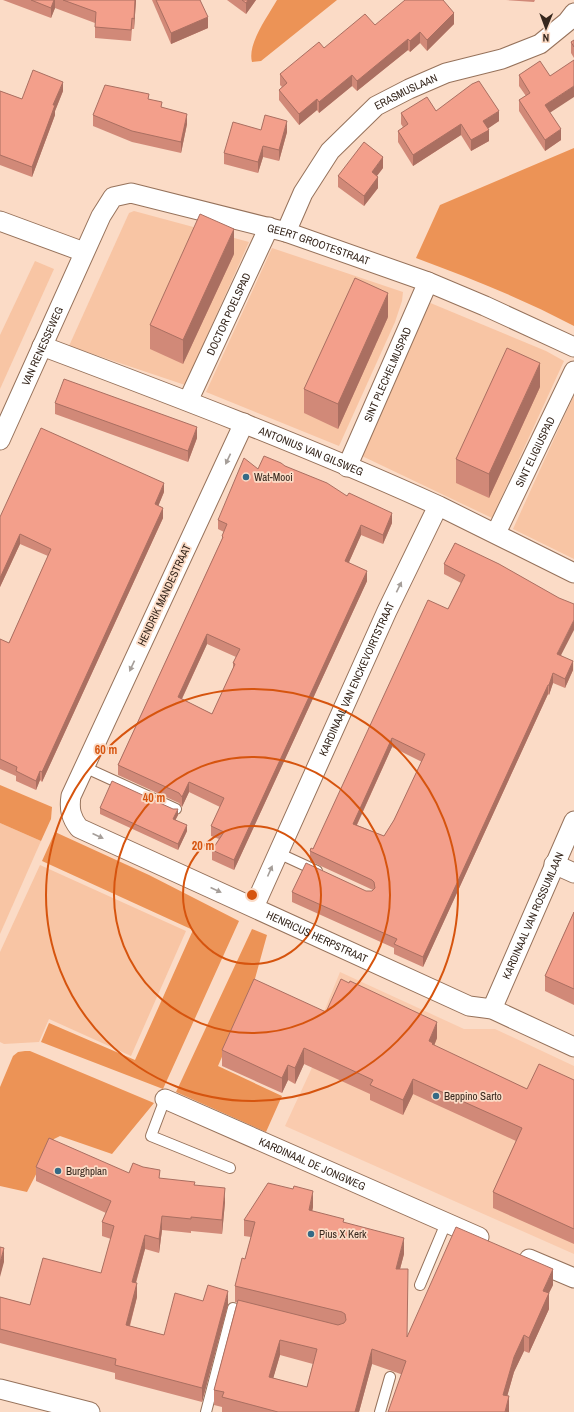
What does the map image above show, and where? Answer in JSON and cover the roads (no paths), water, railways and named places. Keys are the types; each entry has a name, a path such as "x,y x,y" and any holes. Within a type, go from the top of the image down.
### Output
{"street":[{"name":"ERASMUSLAAN","path":"277,229 330,152 376,106 409,88 446,73 502,59 540,44 566,22 574,13"},
{"name":"GEERT GROOTESTRAAT","path":"84,252 101,216 114,197 131,193 277,229 428,282 485,306 574,347"},
{"path":"0,221 84,252"},
{"name":"DOCTOR POELSPAD","path":"188,401 277,229"},
{"name":"VAN RENESSEWEG","path":"0,440 84,252"},
{"name":"SINT PLECHELMUSPAD","path":"347,466 428,282"},
{"name":"ANTONIUS VAN GILSWEG","path":"42,346 244,423 347,466 496,533 574,573"},
{"name":"SINT ELIGIUSPAD","path":"496,533 574,371"},
{"name":"HENDRIK MANDESTRAAT","path":"70,812 71,796 244,423"},
{"name":"KARDINAAL VAN ENCKEVOIRTSTRAAT","path":"254,907 388,611 438,506"},
{"name":"HENRICUS HERPSTRAAT","path":"70,812 79,828 469,1006 492,1009 574,1047"},
{"name":"KARDINAAL VAN ROSSUMLAAN","path":"492,1009 574,821"},
{"path":"554,864 574,873"},
{"name":"KARDINAAL DE JONGWEG","path":"166,1099 574,1278"},
{"path":"0,1389 90,1412"}],"lane":[{"path":"84,767 176,809"},
{"path":"278,853 327,876"},
{"name":"KARDINAAL DE JONGWEG","path":"166,1099 151,1136 230,1168"},
{"path":"420,1284 446,1223"},
{"path":"206,1412 233,1308 256,1314"},
{"path":"380,1412 390,1377"}],"place":[{"name":"Wat-Mooi","path":"246,477"},
{"name":"Beppino Sarto","path":"436,1096"},
{"name":"Burghplan","path":"58,1171"},
{"name":"Pius X Kerk","path":"311,1234"}]}
